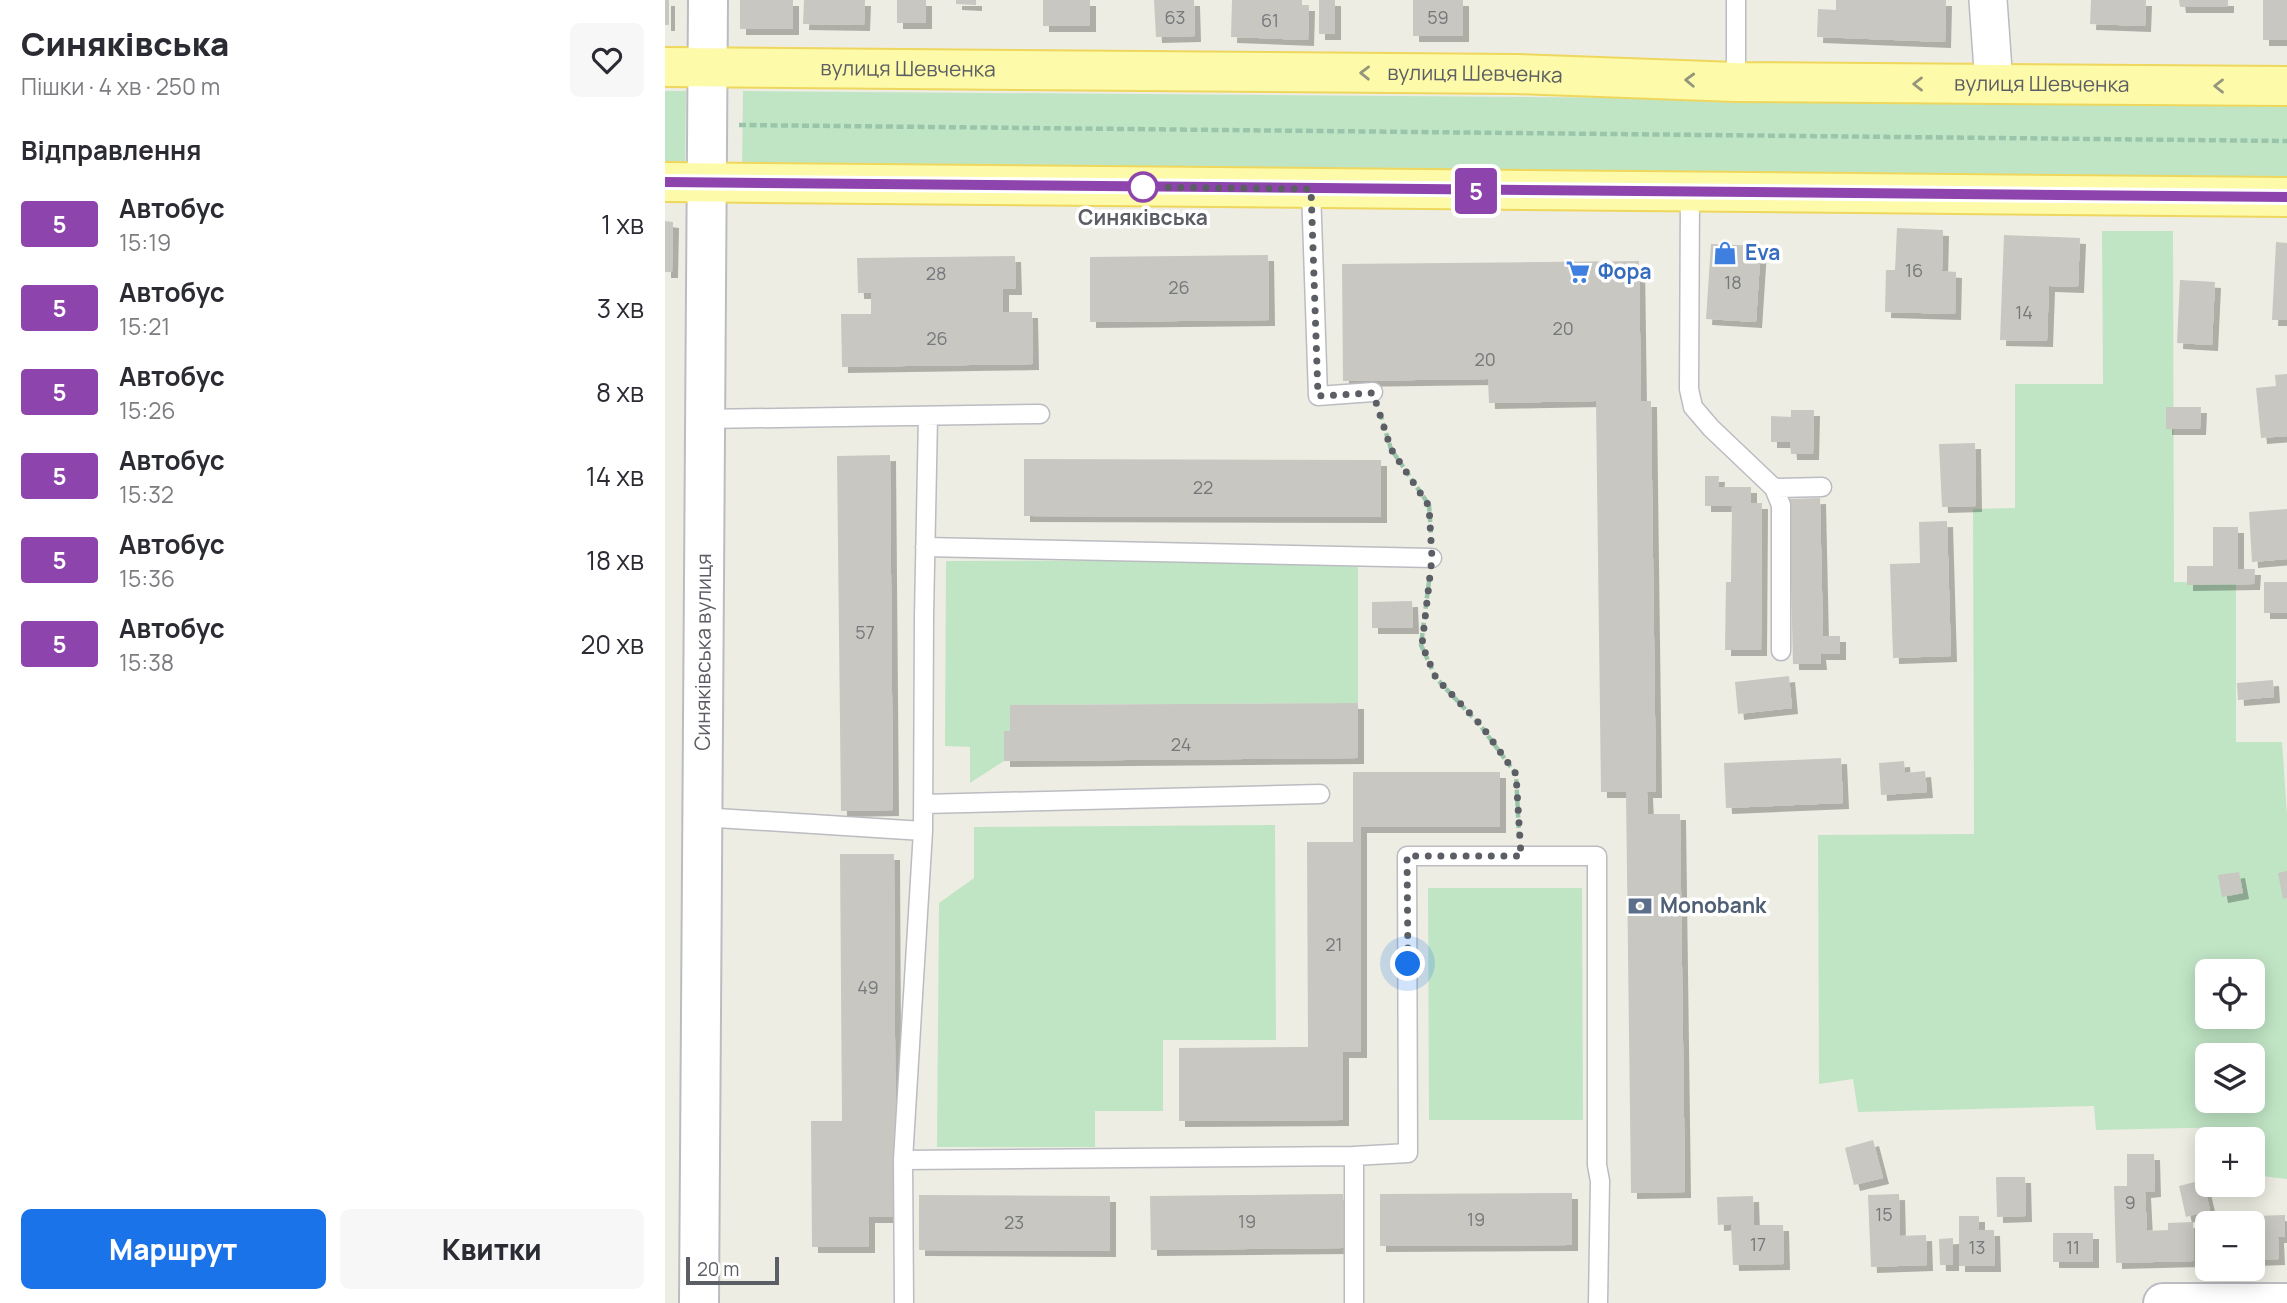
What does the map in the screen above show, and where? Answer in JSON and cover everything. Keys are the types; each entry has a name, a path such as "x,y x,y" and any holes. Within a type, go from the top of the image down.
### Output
{"main road":[{"name":"вулиця Шевченка","path":"665,67 1516,74 1737,82 2287,86"},
{"path":"665,182 2287,197"}],"street":[{"name":"Синяківська вулиця","path":"699,1303 708,0"},
{"path":"1988,0 1994,84"},
{"path":"2163,1303 2287,1303"}],"lane":[{"path":"1735,0 1737,82"},
{"path":"1311,189 1318,396 1373,393"},
{"path":"1690,193 1689,389 1693,407 1711,428 1774,488 1781,505 1781,651"},
{"path":"705,419 1039,414"},
{"path":"904,1303 903,1160 924,804 928,416"},
{"path":"1774,488 1822,487"},
{"path":"925,547 1432,558"},
{"path":"924,804 1320,794"},
{"path":"701,817 923,831"},
{"path":"903,1160 1354,1156 1408,1153 1407,856 1597,856 1597,1165 1600,1181 1598,1303"},
{"path":"1354,1156 1355,1303"}],"path":[{"path":"708,125 2287,141"},
{"path":"1373,393 1391,449 1429,506 1432,558 1422,645 1436,678 1481,725 1516,774 1521,856"}],"green space":[{"path":"665,91 686,91 685,171 665,171"},
{"path":"743,91 2287,103 2287,186 742,172"},
{"path":"2102,231 2173,231 2174,582 2236,583 2236,742 2282,742 2287,814 2287,1179 2265,1176 2265,1127 2096,1130 2094,1106 1858,1112 1853,1079 1819,1084 1818,835 1974,834 1973,509 2015,508 2015,384 2103,384"},
{"path":"1358,560 1358,703 1010,705 1010,731 1004,731 1004,761 970,783 970,747 945,746 946,561"},
{"path":"1275,825 1276,1040 1163,1040 1163,1111 1095,1111 1095,1147 937,1147 939,903 974,878 974,827"},
{"path":"1428,888 1582,888 1583,1120 1429,1120"}],"building":[{"path":"665,0 669,0 669,25 665,25"},
{"path":"740,0 793,0 793,29 740,29"},
{"path":"804,0 865,0 864,25 803,24"},
{"path":"897,0 926,0 926,23 897,23"},
{"path":"956,0 976,0 976,5 956,4"},
{"path":"1043,0 1090,0 1090,26 1043,26"},
{"path":"1154,0 1194,0 1195,36 1156,37"},
{"path":"1232,0 1302,0 1302,5 1309,5 1308,40 1231,37"},
{"path":"1319,0 1335,0 1335,34 1319,34"},
{"path":"1413,0 1463,0 1463,36 1413,36"},
{"path":"1836,0 1946,0 1945,42 1817,37 1818,9 1836,10"},
{"path":"2091,0 2146,0 2145,26 2090,24"},
{"path":"2179,0 2228,0 2228,7 2180,7"},
{"path":"2263,0 2287,0 2287,40 2263,40"},
{"path":"665,221 673,222 672,272 665,272"},
{"path":"1897,228 1943,230 1942,271 1956,272 1955,314 1885,312 1886,270 1895,270"},
{"path":"2004,235 2080,238 2078,287 2049,286 2047,341 2000,340"},
{"path":"2276,242 2287,243 2287,320 2272,320"},
{"path":"1711,244 1761,246 1756,322 1706,319"},
{"path":"1268,255 1269,320 1090,322 1090,257"},
{"path":"1015,256 1016,289 1003,289 1003,312 1032,312 1033,364 842,367 841,314 871,314 871,293 858,293 857,258"},
{"path":"1639,261 1641,401 1651,401 1656,792 1647,792 1648,814 1680,814 1685,1192 1631,1193 1626,792 1601,792 1596,401 1489,403 1488,379 1343,381 1342,264"},
{"path":"2180,280 2215,282 2212,345 2177,343"},
{"path":"2287,374 2287,436 2261,438 2256,388 2276,386 2275,375"},
{"path":"2166,407 2201,407 2200,429 2166,429"},
{"path":"1791,410 1814,410 1813,454 1791,454 1790,442 1771,442 1771,416 1791,417"},
{"path":"1975,443 1976,506 1942,507 1939,444"},
{"path":"890,455 893,810 841,811 837,456"},
{"path":"1024,459 1381,460 1381,517 1024,516"},
{"path":"1705,476 1719,476 1718,487 1751,487 1751,503 1762,503 1761,650 1725,650 1726,582 1731,582 1732,506 1705,506"},
{"path":"1820,498 1823,636 1840,636 1840,654 1820,654 1821,664 1793,664 1789,499"},
{"path":"2287,509 2287,559 2252,562 2249,512"},
{"path":"1947,521 1951,656 1893,658 1890,564 1920,563 1919,522"},
{"path":"2213,527 2238,527 2238,569 2255,569 2254,584 2187,585 2187,566 2213,566"},
{"path":"2264,582 2287,582 2287,613 2264,613"},
{"path":"1412,601 1413,628 1372,628 1372,602"},
{"path":"1789,676 1792,708 1738,714 1735,682"},
{"path":"2273,680 2274,697 2238,700 2237,683"},
{"path":"1358,703 1358,758 1004,761 1004,731 1010,731 1010,705"},
{"path":"1841,758 1843,803 1726,808 1724,763"},
{"path":"1904,761 1905,773 1925,771 1927,792 1881,795 1879,763"},
{"path":"1353,772 1500,772 1500,827 1361,827 1361,1052 1343,1052 1343,1120 1179,1121 1179,1048 1308,1047 1307,842 1353,842"},
{"path":"840,854 894,854 896,1217 869,1217 869,1247 812,1247 811,1121 842,1121"},
{"path":"2287,871 2287,898 2283,899 2278,873"},
{"path":"2239,872 2243,893 2222,897 2218,875"},
{"path":"1873,1140 1883,1178 1854,1185 1845,1148"},
{"path":"2127,1154 2154,1154 2155,1191 2145,1192 2147,1231 2168,1230 2168,1223 2193,1222 2194,1261 2116,1263 2114,1186 2127,1186"},
{"path":"1996,1177 2025,1177 2026,1216 1997,1217"},
{"path":"2195,1182 2195,1197 2207,1197 2210,1210 2195,1211 2195,1214 2186,1217 2179,1186"},
{"path":"1572,1193 1572,1245 1380,1246 1380,1194"},
{"path":"1343,1194 1344,1248 1151,1250 1150,1196"},
{"path":"1899,1194 1900,1236 1926,1235 1927,1265 1871,1267 1868,1195"},
{"path":"919,1195 1110,1196 1110,1251 919,1250"},
{"path":"1753,1196 1754,1225 1783,1225 1784,1264 1733,1265 1731,1224 1718,1225 1717,1197"},
{"path":"2285,1215 2285,1237 2278,1237 2279,1259 2265,1260 2265,1216"},
{"path":"1959,1216 1979,1216 1979,1230 1994,1230 1995,1266 1959,1266"},
{"path":"2053,1233 2093,1233 2093,1262 2053,1262"},
{"path":"1953,1238 1953,1265 1940,1265 1939,1239"}],"bus line":[{"name":"5","path":"665,182 2287,197"}],"place":[{"name":"Синяківська","path":"1143,187"},
{"name":"Eva","path":"1725,253"},
{"name":"Фора","path":"1578,272"},
{"name":"Monobank","path":"1640,906"}],"route":[{"path":"1143,187 1311,189 1318,396 1373,393 1391,449 1429,506 1432,558 1422,645 1436,678 1481,725 1516,774 1521,856 1407,856 1408,964"}]}
